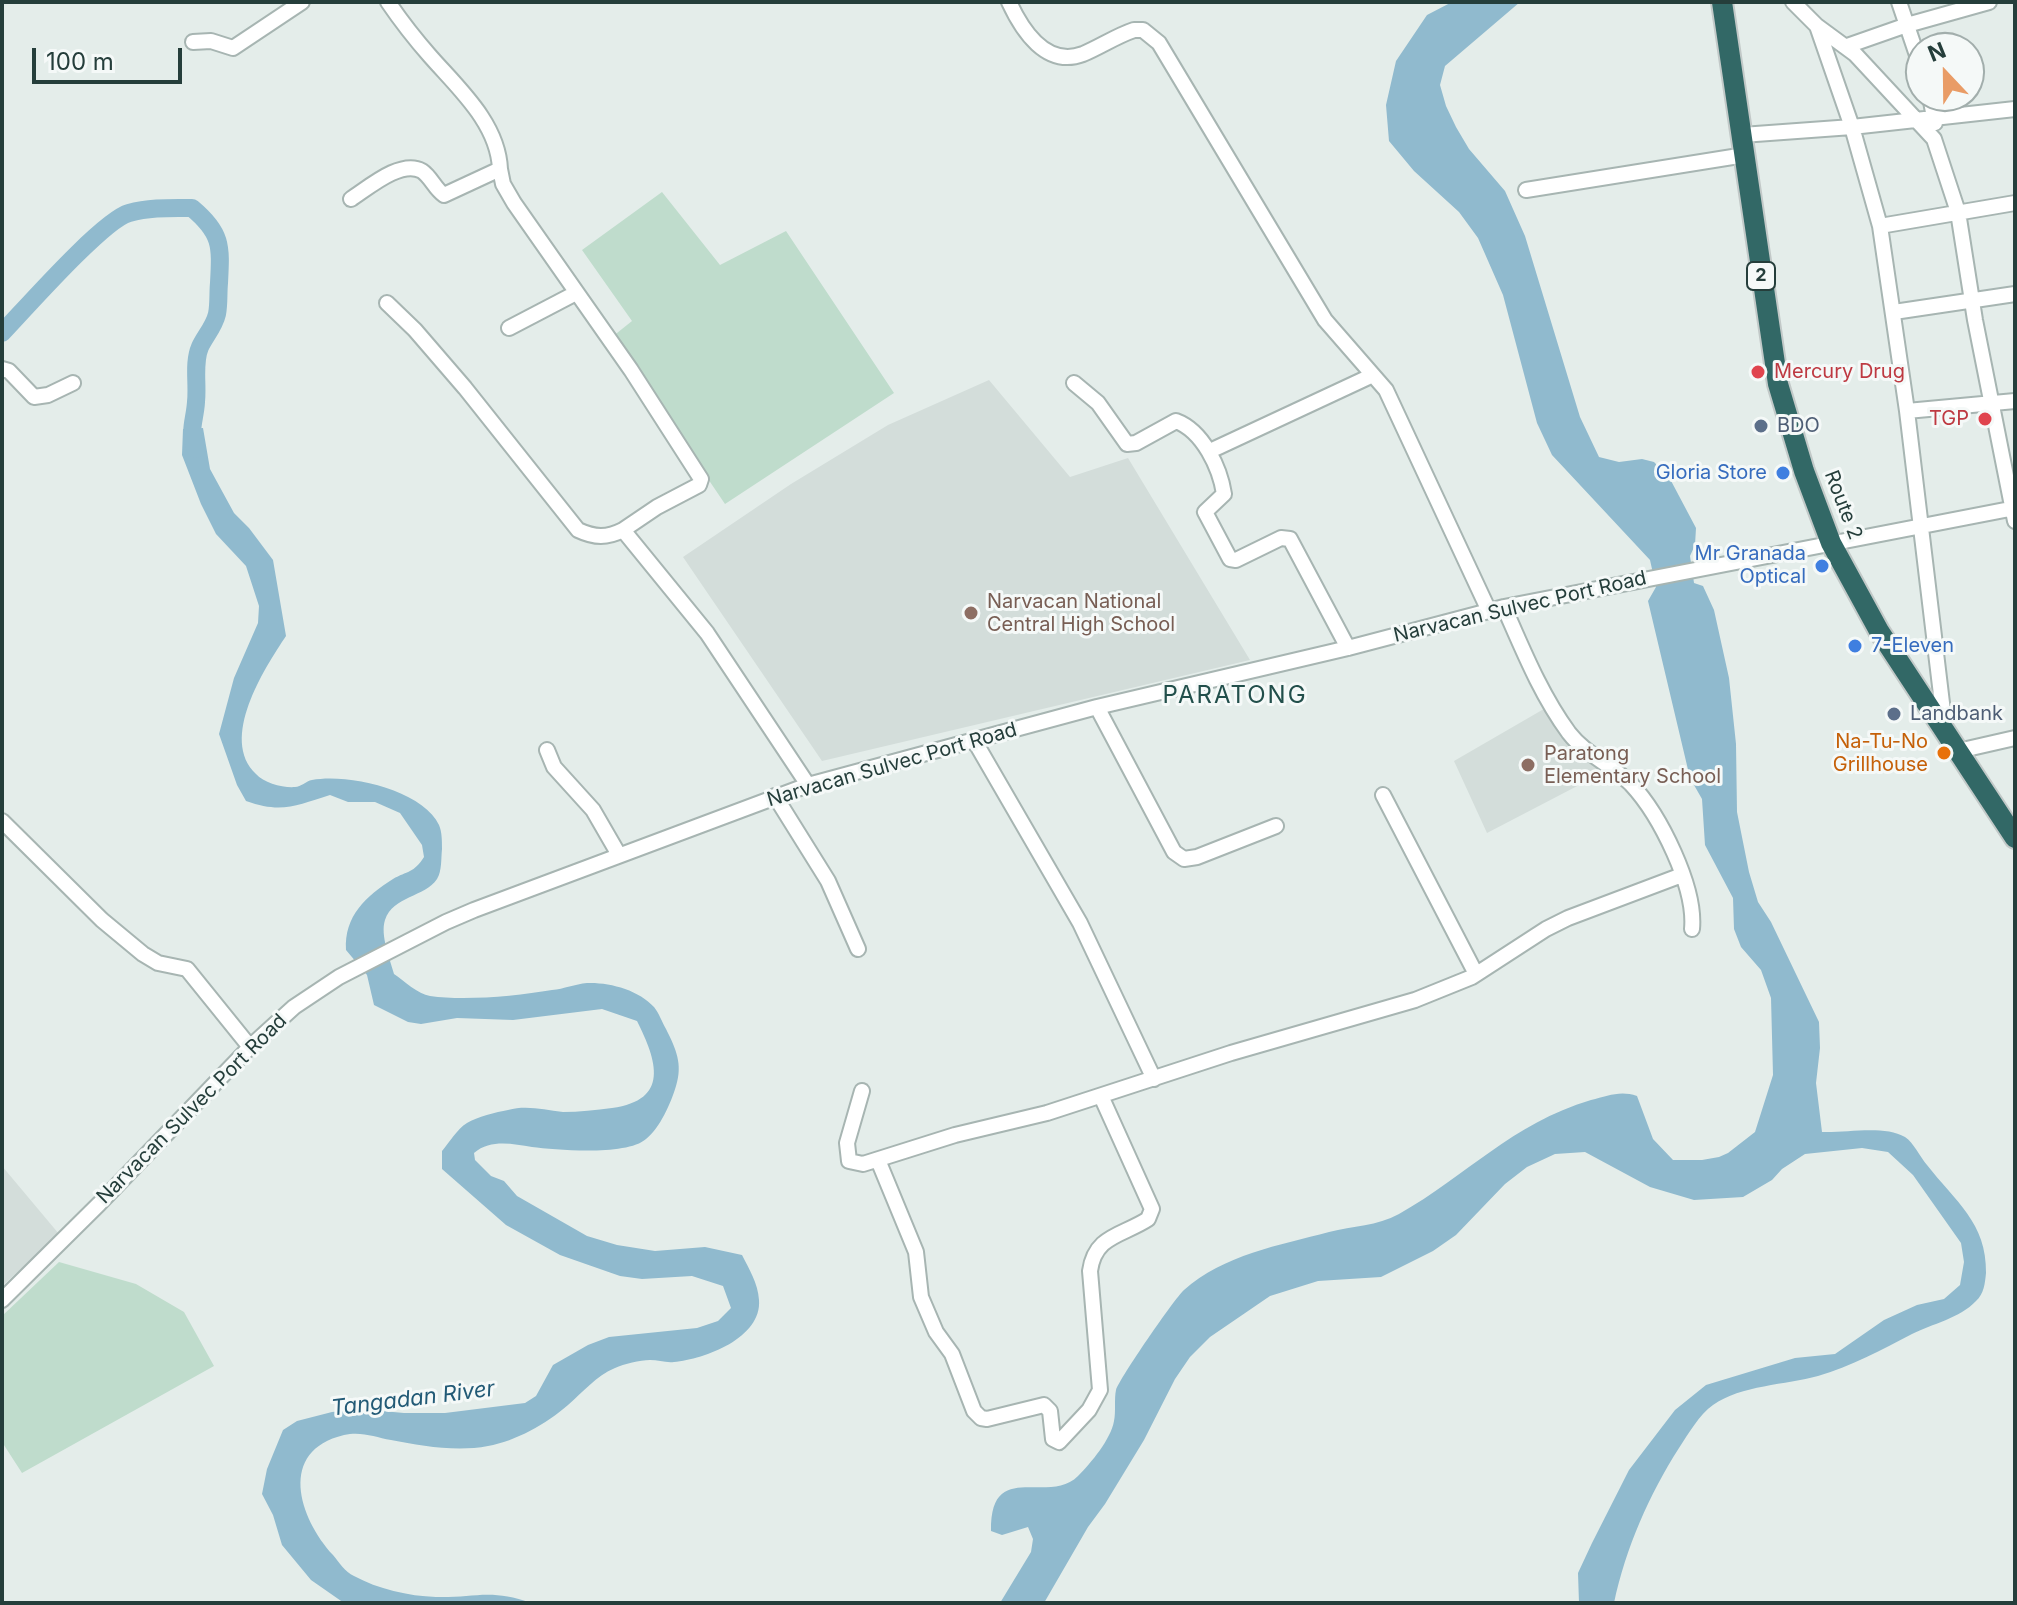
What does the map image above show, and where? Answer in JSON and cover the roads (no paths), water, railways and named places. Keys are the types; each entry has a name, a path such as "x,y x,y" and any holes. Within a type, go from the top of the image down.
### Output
{"highway":[{"name":"Route 2","path":"1722,2 1778,384 1804,471 1831,543 1879,631 2011,825"}],"street":[{"path":"193,42 211,41 233,48 302,2"},
{"path":"387,303 457,378 578,530 591,537 601,537 623,530 699,485 701,479 631,370 507,192 496,148 476,109 388,2"},
{"path":"1009,2 1035,43 1054,55 1075,57 1134,30 1143,30 1159,43 1312,300 1396,407 1496,609 1559,719 1591,754 1633,786 1661,827 1692,904 1692,929"},
{"path":"1793,2 1817,26 1847,46 1934,139"},
{"path":"1899,2 1909,32"},
{"path":"1847,46 1989,2"},
{"path":"1817,26 1852,127 1880,226 1907,411 1946,732"},
{"path":"1526,190 1743,145 1852,127 2015,109"},
{"path":"1934,112 1934,139 1958,212 1972,301 2014,512"},
{"path":"351,199 397,171 410,167 425,173 444,195 500,169"},
{"path":"1880,226 2015,203"},
{"path":"509,328 576,293"},
{"path":"1894,312 2015,294"},
{"path":"2,369 9,371 34,397 48,395 73,383"},
{"path":"1210,451 1373,375"},
{"path":"1074,383 1098,403 1127,444 1136,443 1176,421 1181,422 1210,451 1224,494 1205,512 1230,559 1236,560 1281,538 1290,539 1348,648"},
{"path":"1907,411 2015,401"},
{"name":"Narvacan Sulvec Port Road","path":"2,1300 250,1047 294,1007 357,967 446,922 808,785 1097,707 1348,648 1496,609 1697,568 2014,512"},
{"path":"623,530 725,657 808,785"},
{"path":"1097,707 1174,852 1184,859 1197,857 1276,826"},
{"path":"1958,751 2015,738"},
{"path":"974,740 1080,923 1154,1079"},
{"path":"547,750 554,767 593,810 619,855"},
{"path":"1383,795 1476,974"},
{"path":"775,796 828,881 858,949"},
{"path":"2,821 102,920 143,954 158,963 187,969 250,1047"},
{"path":"862,1091 851,1126 846,1158 863,1164 955,1135 1047,1113 1231,1053 1447,989 1568,918 1682,875"},
{"path":"878,1160 916,1252 921,1297 936,1332 952,1354 974,1411 987,1419 1044,1405 1050,1411 1053,1439 1057,1443 1077,1425 1100,1390 1090,1271 1092,1258 1108,1239 1148,1219 1152,1209 1101,1096"}],"water":[{"path":"1452,2 1520,2 1445,66 1440,85 1446,106 1469,149 1505,191 1525,236 1580,417 1599,457 1619,462 1642,459 1654,462 1669,477 1696,528 1695,545 1690,556 1694,583 1703,586 1714,610 1729,678 1736,744 1737,812 1749,872 1758,902 1771,922 1819,1022 1816,1083 1822,1132 1887,1131 1905,1137 1975,1226 1985,1255 1984,1288 1979,1298 1962,1312 1855,1363 1818,1376 1737,1393 1713,1405 1690,1430 1648,1503 1625,1562 1614,1603 1579,1603 1578,1573 1592,1543 1629,1470 1675,1410 1706,1385 1795,1358 1835,1354 1884,1320 1917,1305 1944,1299 1960,1285 1964,1262 1961,1243 1913,1175 1888,1152 1862,1148 1805,1154 1782,1169 1772,1180 1743,1197 1694,1200 1650,1187 1585,1152 1555,1154 1527,1167 1505,1184 1456,1235 1433,1251 1381,1277 1318,1281 1270,1296 1210,1337 1190,1357 1175,1379 1144,1440 1044,1603 1000,1603 1031,1552 1033,1539 1028,1527 1002,1535 991,1531 993,1509 1000,1496 1010,1489 1066,1484 1083,1471 1109,1435 1114,1421 1116,1390 1127,1371 1178,1296 1199,1278 1234,1260 1272,1247 1391,1218 1537,1122 1609,1095 1637,1096 1653,1139 1673,1160 1719,1157 1755,1132 1773,1075 1771,998 1761,970 1741,947 1734,929 1733,898 1705,845 1702,799 1690,778 1648,601 1656,587 1650,560 1552,455 1537,423 1503,295 1478,238 1459,212 1414,171 1389,141 1386,105 1396,61 1427,15"},
{"path":"203,428 210,469 234,513 273,560 286,636 249,704 242,742 246,759 259,777 279,786 297,787 327,778 383,787 417,802 439,825 442,849 437,879 425,890 395,906 385,920 385,940 394,974 421,993 444,997 507,996 587,983 614,986 640,996 654,1007 675,1050 679,1071 671,1100 656,1128 637,1144 591,1150 495,1144 474,1153 475,1160 491,1176 504,1181 517,1196 587,1236 655,1251 705,1247 742,1255 757,1288 757,1313 751,1325 742,1336 729,1344 687,1360 646,1360 608,1371 550,1419 509,1440 476,1448 452,1448 350,1434 323,1443 309,1455 302,1470 304,1505 321,1540 351,1574 383,1588 415,1595 493,1595 531,1603 344,1603 311,1580 282,1545 273,1515 262,1494 267,1469 283,1430 297,1421 332,1412 360,1409 445,1413 525,1403 536,1396 553,1365 588,1345 609,1337 697,1328 718,1321 731,1308 723,1286 692,1276 642,1279 620,1276 560,1255 506,1225 442,1169 442,1151 463,1126 481,1117 522,1108 563,1112 631,1104 651,1088 654,1076 650,1050 637,1021 602,1009 513,1020 457,1018 421,1024 408,1022 374,1005 367,975 346,950 349,927 359,908 374,892 420,862 424,857 422,845 400,813 375,802 348,802 330,795 289,807 270,807 246,801 237,785 219,734 234,678 258,623 259,606 246,566 216,534 182,455 183,429"}],"waterway":[{"name":"Tangadan River","path":"2,333 83,248 117,219 145,210 192,208 214,233 220,259 217,314 200,347 197,360 192,431 196,449"}],"place":[{"name":"Mercury Drug","path":"1758,372"},
{"name":"TGP","path":"1985,419"},
{"name":"BDO","path":"1761,426"},
{"name":"Gloria Store","path":"1783,473"},
{"name":"Mr Granada Optical","path":"1822,566"},
{"name":"Narvacan National Central High School","path":"971,613"},
{"name":"7-Eleven","path":"1855,646"},
{"name":"Landbank","path":"1894,714"},
{"name":"Na-Tu-No Grillhouse","path":"1944,753"},
{"name":"Paratong Elementary School","path":"1528,765"}],"district":[{"name":"PARATONG","path":"1235,696"}]}
